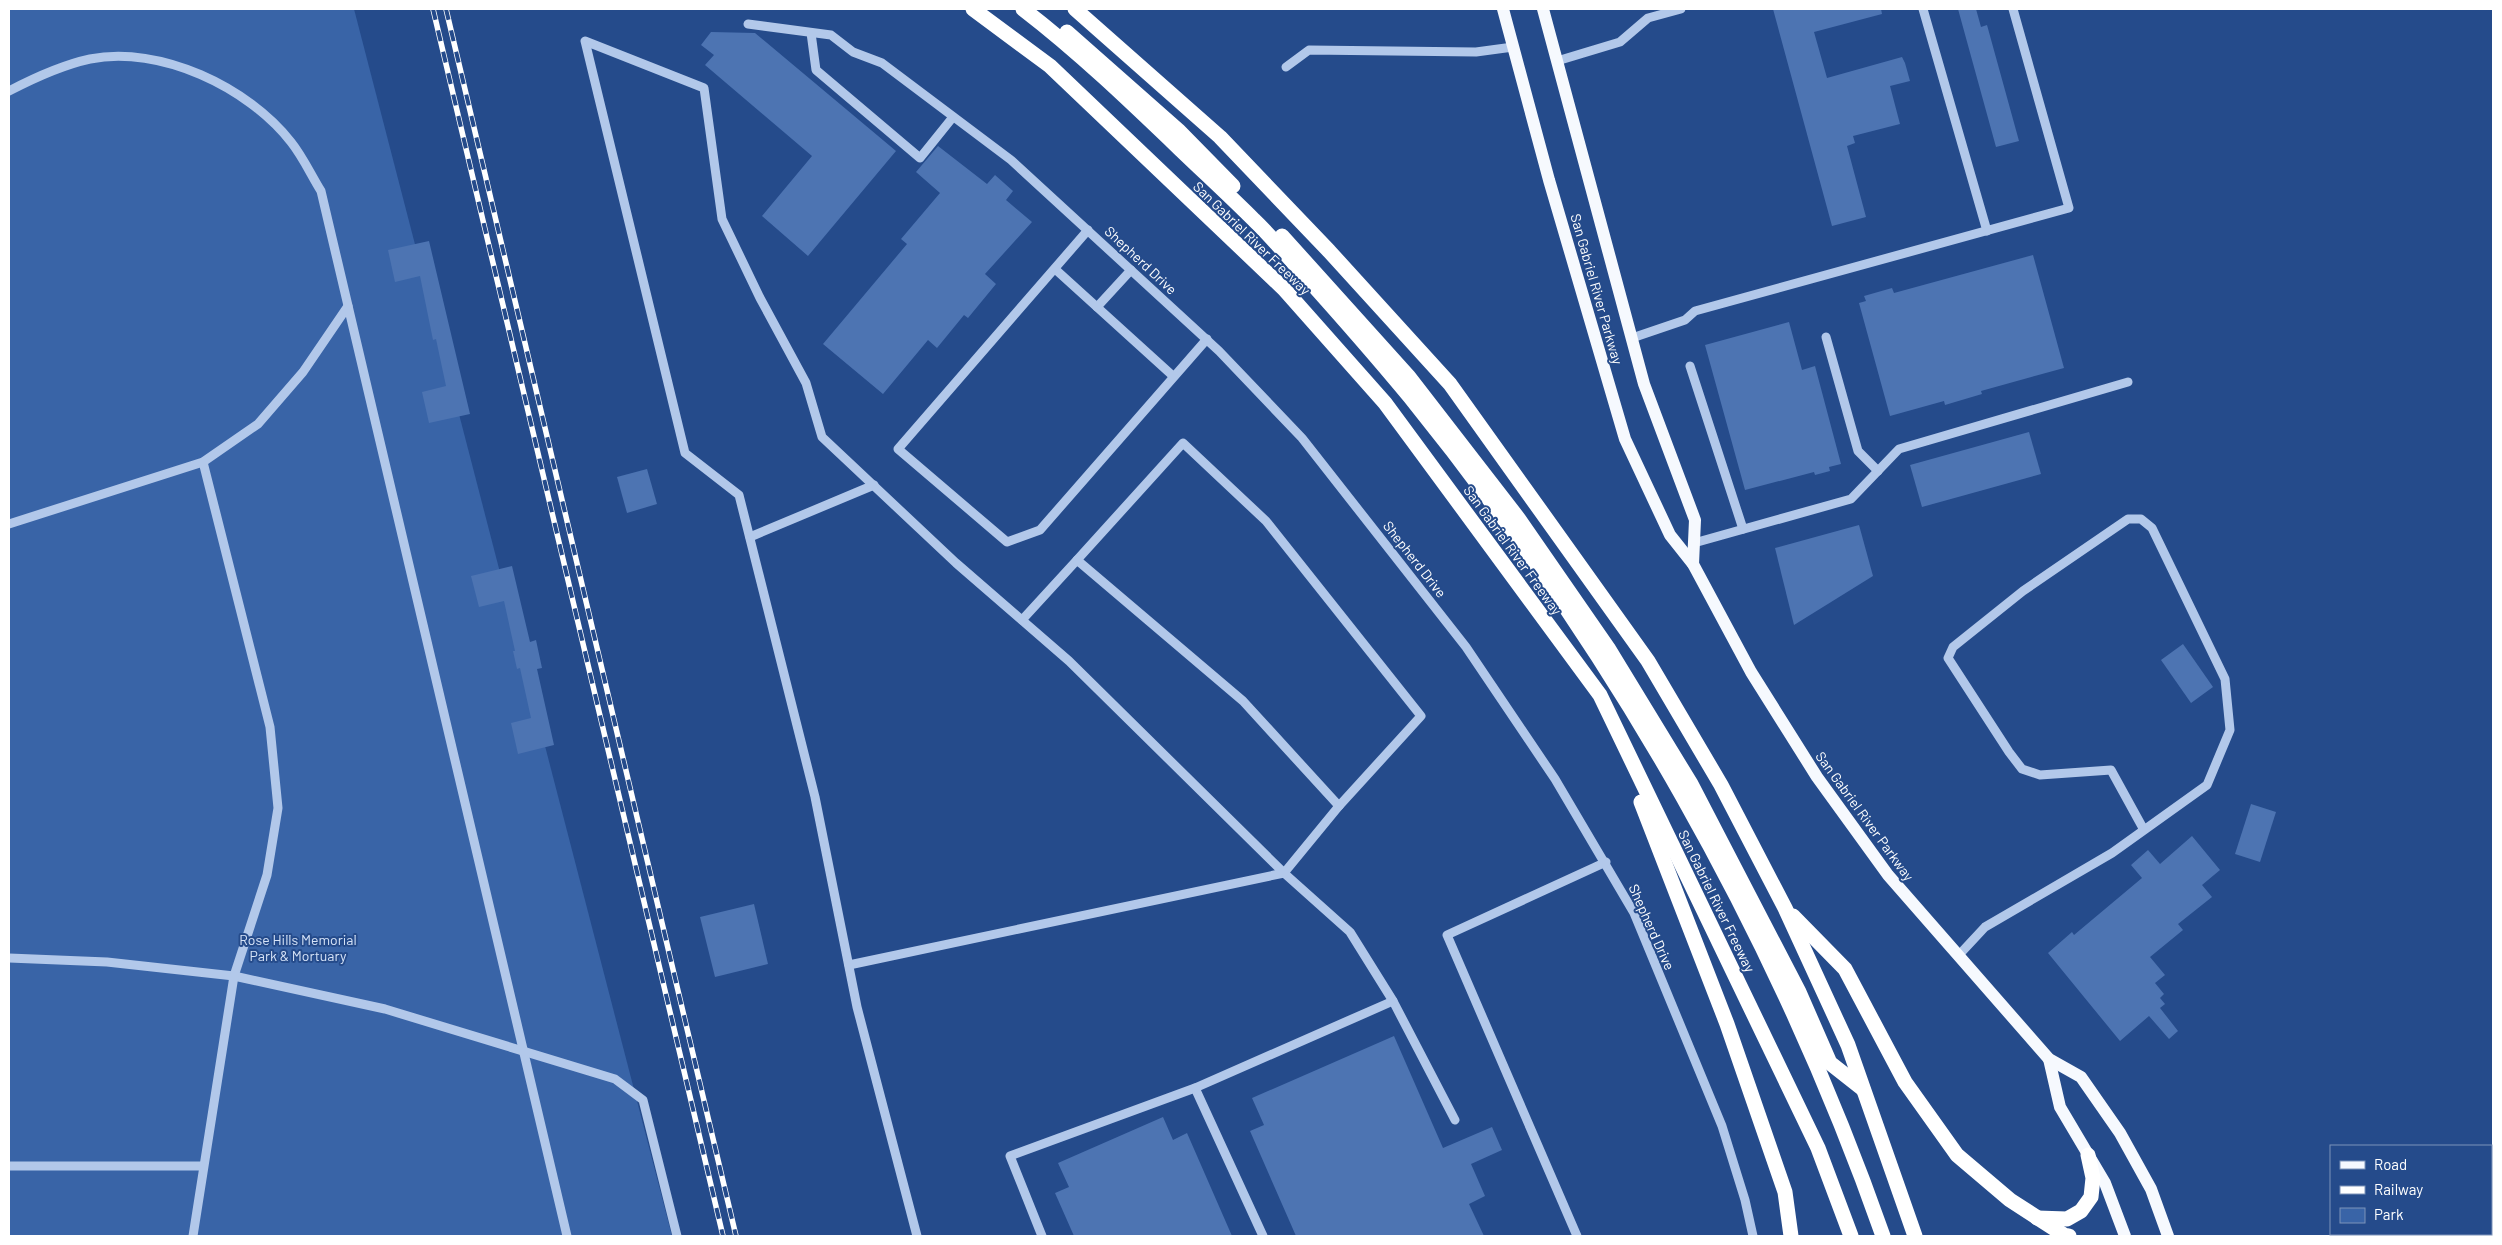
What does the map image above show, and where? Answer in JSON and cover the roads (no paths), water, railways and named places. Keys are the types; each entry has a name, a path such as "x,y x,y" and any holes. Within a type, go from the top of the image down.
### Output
{"highway":[{"name":"San Gabriel River Freeway","path":"973,9 1050,66 1284,289 1385,403 1600,695 1818,1148 1851,1236"},
{"path":"1023,9 1049,29 1135,106 1257,222 1370,349 1468,469 1559,597 1640,724 1724,870 1770,962 1854,1152 1883,1236"},
{"path":"1040,9 1178,130 1303,258 1409,377 1518,518 1608,648 1691,784 1799,992 1830,1063 1864,1090"},
{"path":"1075,9 1220,137 1329,251 1450,384 1648,661 1721,784 1785,908 1848,1046 1915,1236"},
{"path":"1600,695 1727,1024 1785,1192 1791,1236"},
{"path":"1785,908 1845,969 1905,1082 1956,1156 2010,1200 2064,1235 2069,1236"},
{"path":"2037,1218 2067,1219 2081,1211 2091,1197 2093,1178 2088,1155"}],"main road":[{"name":"San Gabriel River Parkway","path":"1503,9 1549,180 1625,439 1670,536 1694,564 1751,672 1817,777 1888,875 2049,1059 2081,1077 2120,1133 2150,1188 2168,1236"},
{"name":"San Gabriel River Parkway","path":"1543,9 1644,384 1695,520 1694,564"},
{"name":"San Gabriel River Parkway","path":"2049,1059 2060,1107 2105,1183 2125,1236"}],"street":[{"path":"1557,61 1620,42 1648,18 1681,9"},
{"path":"1923,9 1987,230"},
{"path":"1632,338 1685,320 1694,311 1703,308 2069,208 2012,9"},
{"name":"Shepherd Drive","path":"748,24 831,35 853,52 882,63 1010,160 1207,339 1302,438 1466,647 1555,779 1606,862 1634,913 1722,1126 1746,1200 1753,1236"},
{"path":"811,32 816,70 920,158 953,117"},
{"path":"917,1236 857,1007 815,797 739,495 685,453 585,41 704,88 722,219 760,298 806,384 822,437 956,563 1069,661 1284,873 1350,932 1393,1001 1455,1120"},
{"path":"1286,67 1309,50 1476,52 1513,47"},
{"path":"9,91 42,74 90,59 133,57 193,70 249,102 291,142 321,191 567,1236"},
{"path":"1088,230 898,449 1007,542 1040,530 1207,339"},
{"path":"1055,269 1173,376"},
{"path":"1097,307 1131,270"},
{"path":"9,524 203,462 258,424 303,372 348,306"},
{"path":"1826,337 1858,451 1878,471"},
{"path":"1690,366 1743,529"},
{"path":"1694,543 1851,499 1899,449 2128,382"},
{"path":"849,965 1284,873 1339,806 1422,716 1266,521 1183,443 1022,620"},
{"path":"193,1236 234,976 267,874 278,808 270,727 203,462"},
{"path":"750,537 874,485"},
{"path":"1958,956 1984,927 2112,853 2207,785 2230,730 2225,679 2152,528 2141,519 2128,519 2023,591 1952,647 1948,658 2022,769 2040,774 2111,770 2144,830"},
{"path":"1077,560 1243,701 1339,806"},
{"path":"1577,1236 1447,935 1606,862"},
{"path":"9,958 107,962 234,976 385,1009 615,1079 643,1100 677,1236"},
{"path":"1042,1236 1010,1156 1195,1088 1393,1001"},
{"path":"1195,1088 1262,1236"},
{"path":"9,1166 203,1166"}],"railway":[{"path":"433,9 723,1236"},
{"path":"446,9 736,1236"}],"park label":[{"name":"Rose Hills Memorial Park & Mortuary","path":"298,948"}]}
